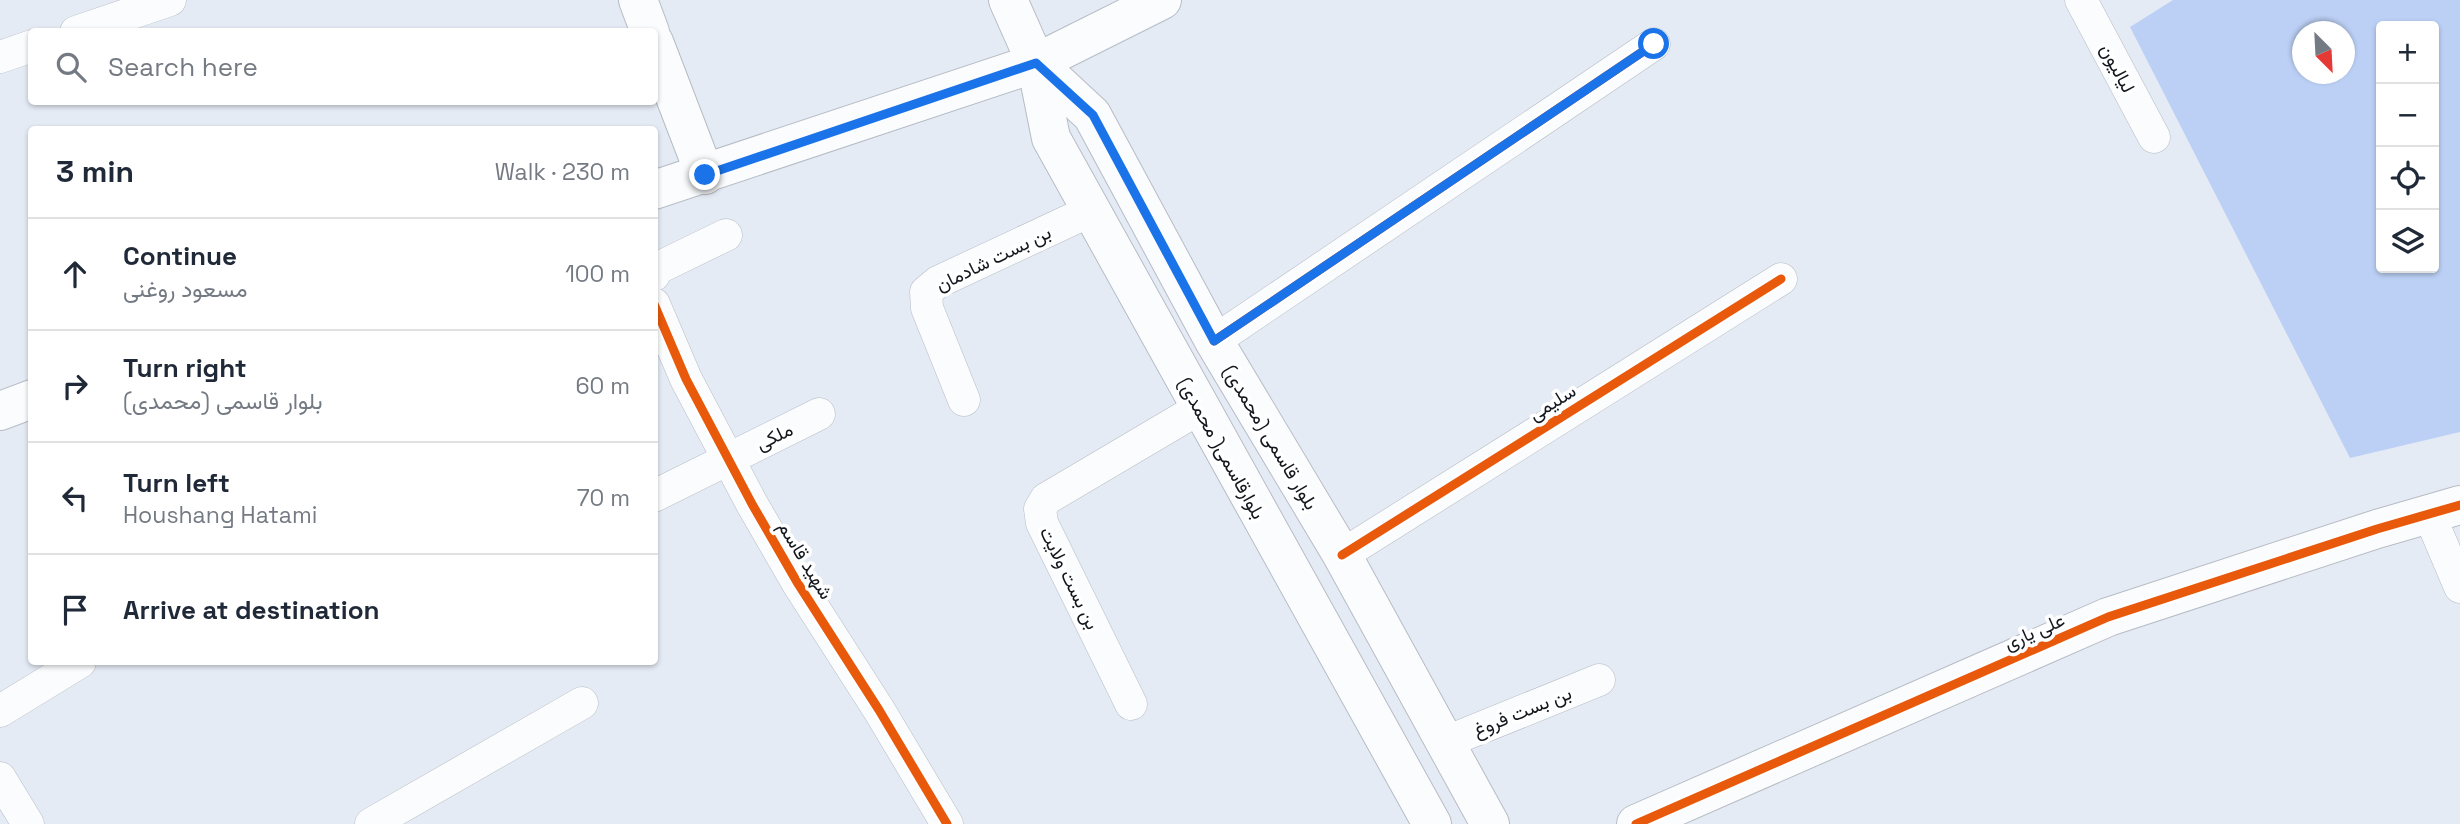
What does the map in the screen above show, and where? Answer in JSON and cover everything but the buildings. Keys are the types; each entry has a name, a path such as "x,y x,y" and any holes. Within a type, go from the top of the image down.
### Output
{"main road":[{"path":"638,0 648,28"},
{"path":"1008,0 1036,63"},
{"path":"658,189 1036,63 1161,0"},
{"path":"658,53 705,175"},
{"name":"بلوارقاسمی( محمدی)","path":"1036,63 1051,138 1432,824"},
{"name":"بلوار قاسمی (محمدی)","path":"1036,63 1093,115 1214,341 1342,555 1490,824"},
{"path":"0,411 28,400"},
{"name":"علی یاری","path":"1636,824 2108,617 2377,529 2444,510"}],"street":[{"path":"88,28 170,0"},
{"name":"لیالیون","path":"2081,0 2154,136"},
{"path":"1214,341 1654,44"},
{"path":"0,57 28,47"},
{"name":"بن بست شادمان","path":"964,400 927,308 926,292 938,282 1090,211"},
{"path":"658,268 726,235"},
{"name":"سلیمی","path":"1342,555 1781,279"},
{"name":"شهید قاسم","path":"658,313 686,379 727,459 797,583 879,710 947,824"},
{"name":"بن بست ولایت","path":"1131,704 1042,523 1040,509 1046,499 1200,408"},
{"name":"ملکی","path":"658,494 819,414"},
{"path":"2444,510 2460,587"},
{"path":"0,711 75,665"},
{"name":"بن بست فروغ","path":"1446,743 1599,680"},
{"path":"371,824 582,703"},
{"path":"0,778 28,824"}],"shaded area":[{"path":"2173,0 2460,0 2460,432 2350,458 2130,27"}],"cycle path":[{"path":"1214,341 1654,44"},
{"path":"1342,555 1781,279"},
{"path":"658,313 686,379 752,504 797,582 879,710 947,824"},
{"path":"1636,824 2108,617 2377,529 2460,505"}],"route":[{"path":"705,175 1036,63 1093,115 1214,341 1654,44"}]}
